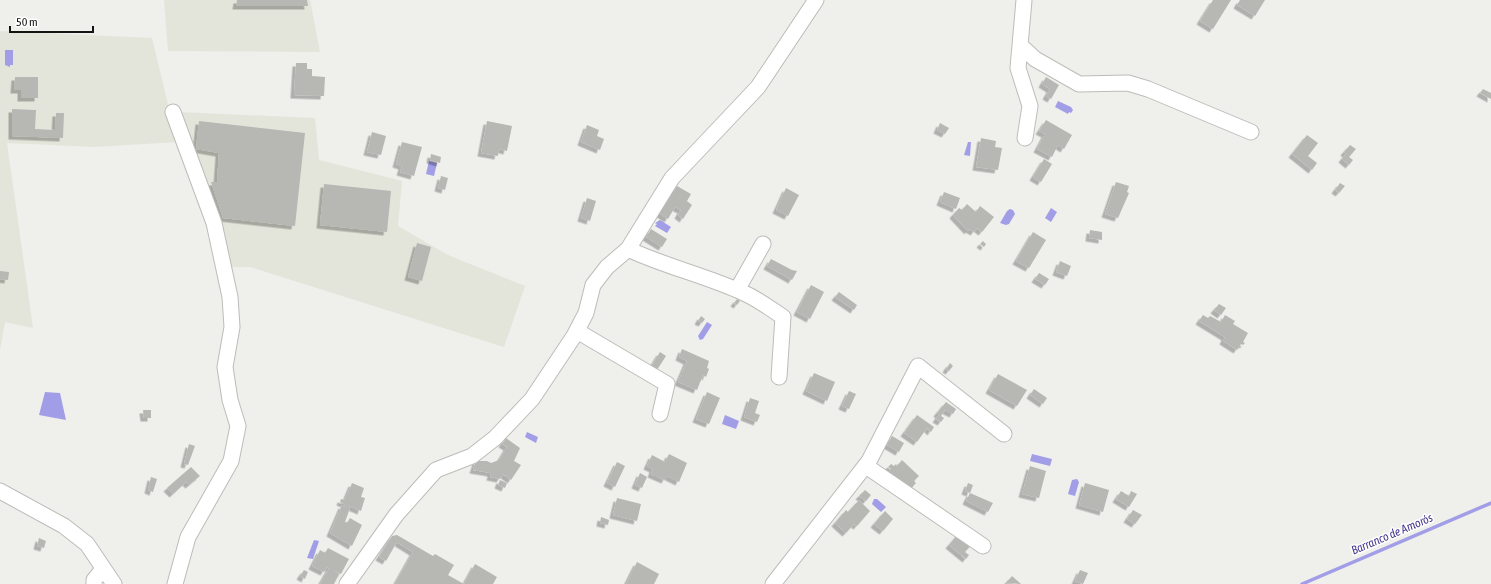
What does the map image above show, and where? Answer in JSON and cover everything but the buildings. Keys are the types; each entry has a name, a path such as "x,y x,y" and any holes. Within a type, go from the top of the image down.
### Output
{"street":[{"path":"347,584 396,515 436,470 472,456 495,438 532,399 577,331 586,313 593,285 607,267 628,249 672,178 758,87 816,0"},
{"path":"1024,0 1018,68 1030,106 1025,138"},
{"path":"1020,45 1035,58 1079,84 1128,83 1148,89 1251,132"},
{"path":"173,112 214,223 230,297 232,327 224,367 230,400 238,426 231,461 188,537 175,584"},
{"path":"737,290 763,244"},
{"path":"628,249 646,257 703,276 747,294 783,317 779,377"},
{"path":"577,331 667,384 660,414"},
{"path":"773,584 866,466 918,366 1004,434"},
{"path":"866,466 983,546"},
{"path":"0,491 64,526 87,544 114,584"},
{"path":"94,584 94,580 103,569"}],"shaded area":[{"path":"164,0 310,0 320,52 168,51"},
{"path":"0,31 152,38 177,142 95,147 7,143 33,328 5,322 0,350"},
{"path":"5,50 13,50 13,65 10,65 10,67 5,65"},
{"path":"1058,101 1071,107 1073,110 1071,113 1069,112 1068,114 1055,107"},
{"path":"178,112 315,118 319,160 402,181 398,226 448,255 525,286 504,347 250,267 228,267"},
{"path":"968,142 971,142 970,156 964,155"},
{"path":"429,161 437,163 434,176 426,174"},
{"path":"1051,208 1057,212 1051,222 1045,218"},
{"path":"1010,209 1013,210 1015,214 1009,224 1006,225 1000,223 1007,211"},
{"path":"660,220 671,227 667,233 655,226 657,224 655,223"},
{"path":"707,322 712,325 703,339 700,340 698,336"},
{"path":"45,392 60,393 66,420 39,415"},
{"path":"725,415 739,421 736,429 722,424"},
{"path":"527,432 538,437 536,443 525,437"},
{"path":"1032,454 1052,459 1050,466 1030,461"},
{"path":"1077,479 1079,482 1075,496 1068,494 1072,480"},
{"path":"874,499 877,499 886,507 881,512 872,504"},
{"path":"314,540 319,541 313,559 307,558"}],"waterway":[{"name":"Barranco de Amorós","path":"1302,584 1491,503"}]}
